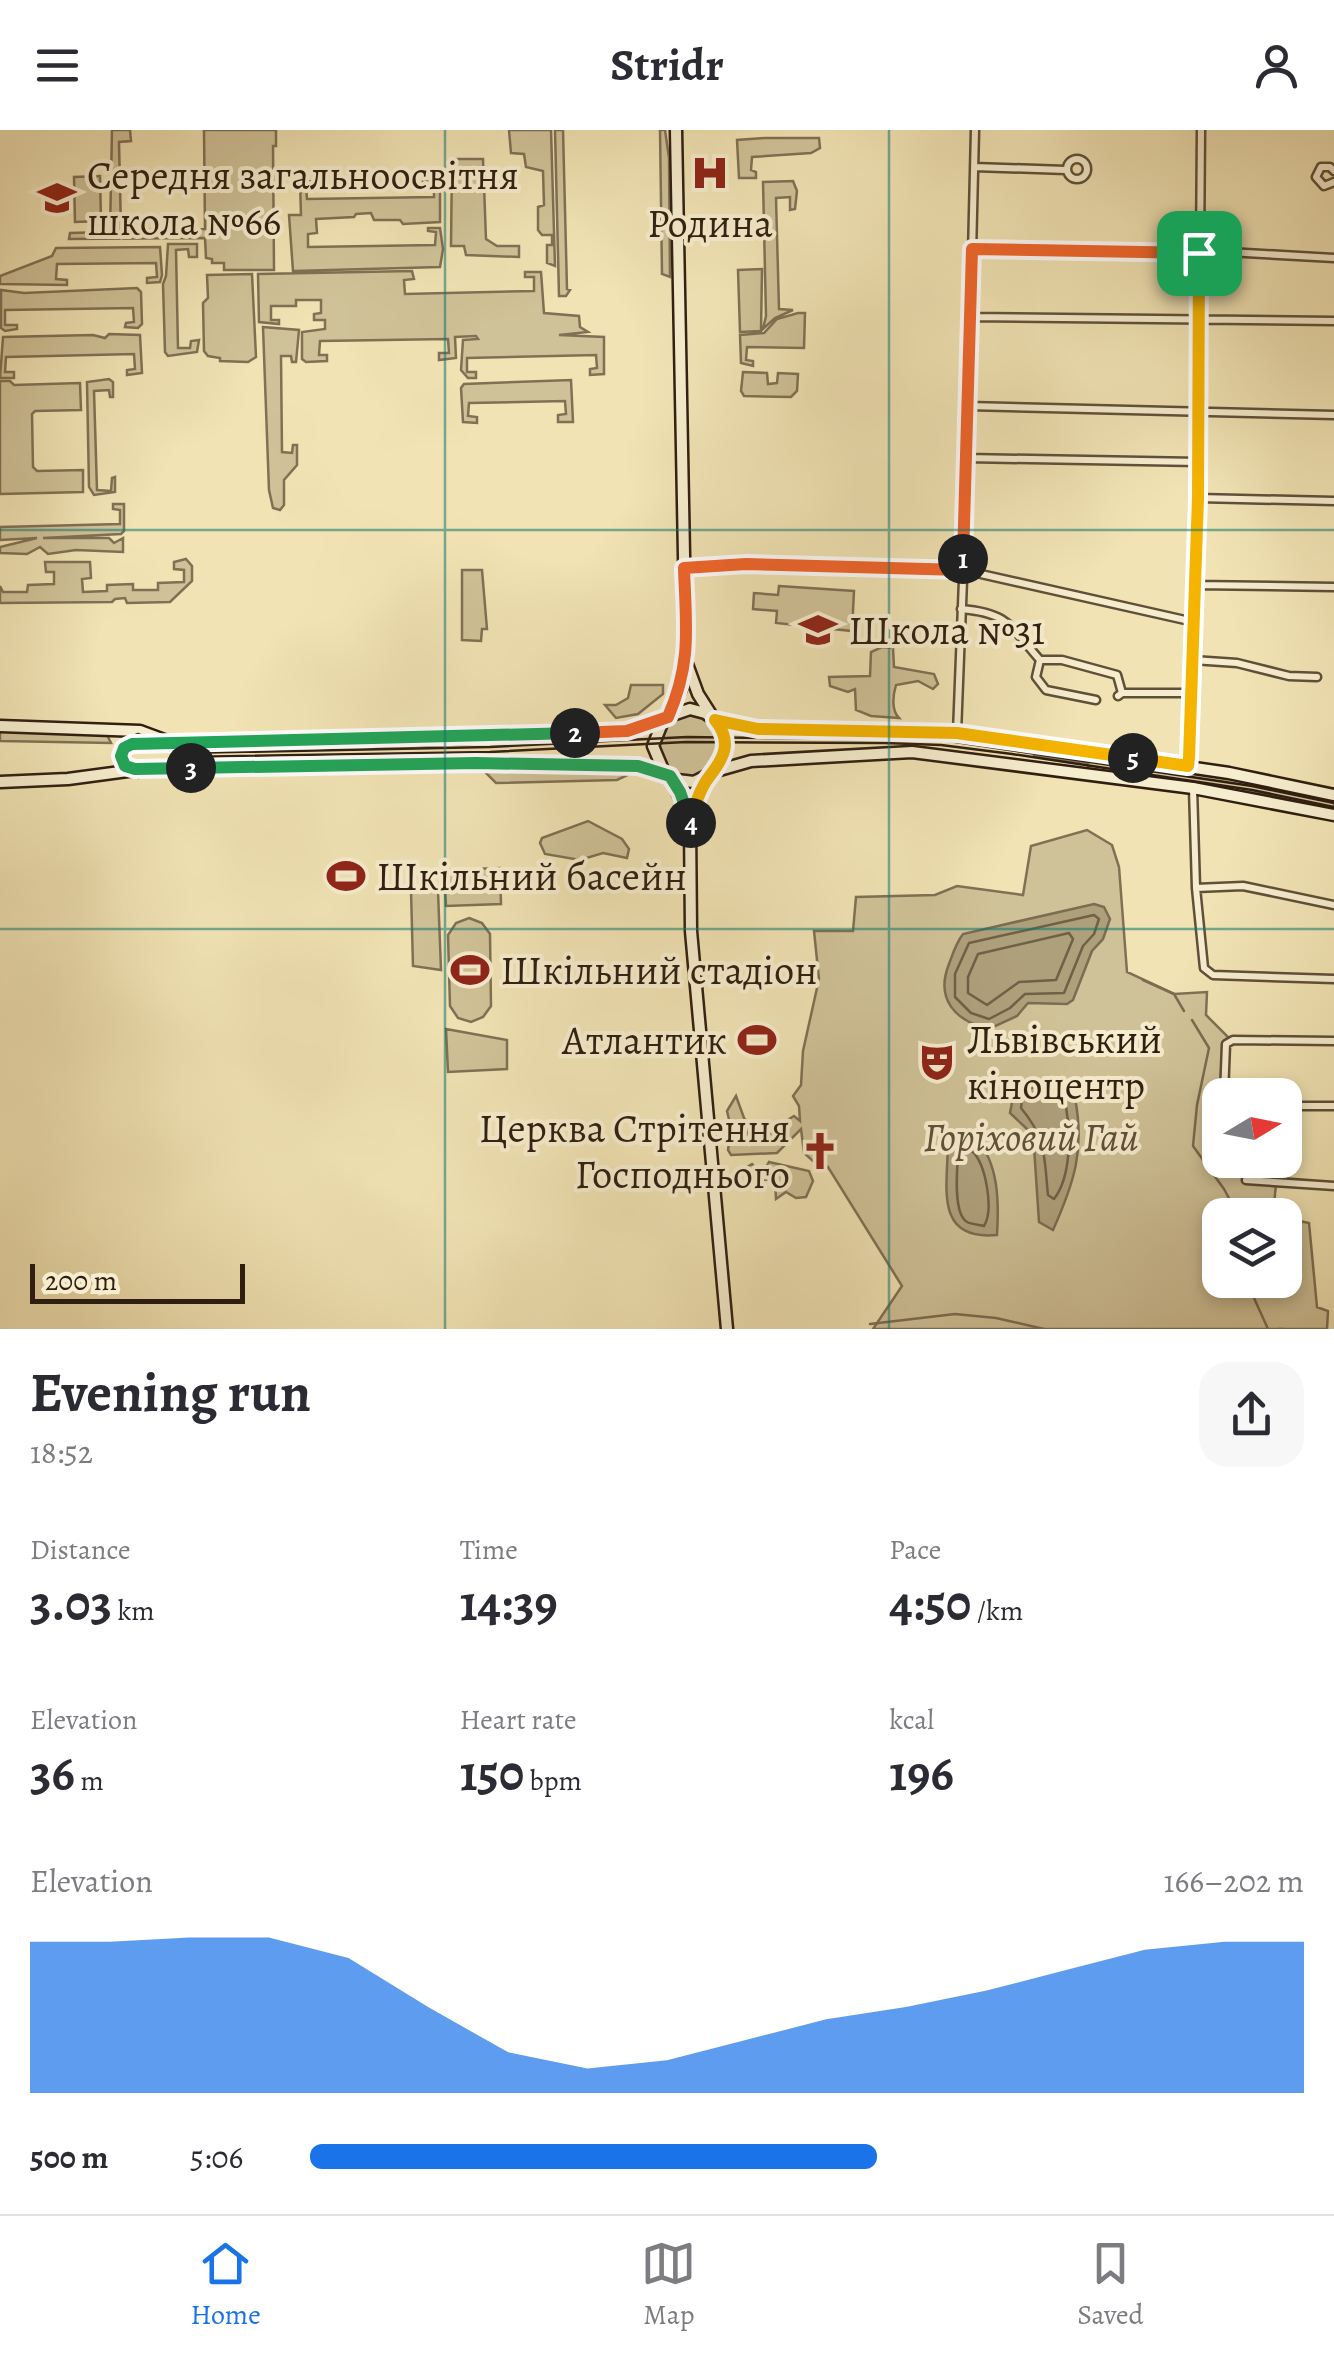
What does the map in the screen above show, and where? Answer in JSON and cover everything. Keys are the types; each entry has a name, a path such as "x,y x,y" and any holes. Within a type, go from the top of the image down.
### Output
{"main road":[{"path":"676,130 686,662 679,694 653,746 684,803 690,825 694,962 727,1329"},
{"path":"686,662 698,694 723,732 726,746 722,764 695,805 690,825"},
{"path":"135,769 122,761 126,746 627,731 690,710 758,729 957,733 1188,766 1334,795"},
{"path":"0,726 140,731 175,744"},
{"path":"412,740 412,764"},
{"path":"0,782 68,779 135,769 412,764 622,764 686,782 761,760 912,752 1193,788 1334,815"}],"street":[{"path":"957,733 975,130"},
{"path":"1188,766 1198,498 1201,130"},
{"path":"974,167 1066,170"},
{"path":"1334,171 1322,167 1316,177 1324,186 1334,182"},
{"path":"972,249 1334,258"},
{"path":"970,317 1334,322"},
{"path":"968,406 1334,415"},
{"path":"968,458 1198,462"},
{"path":"1198,498 1334,501"},
{"path":"684,568 746,564 962,570 1194,622"},
{"path":"1195,585 1334,587"},
{"path":"961,609 993,612 1040,660 1062,660 1117,675 1120,694 1192,693"},
{"path":"1040,660 1036,677 1040,686 1052,694 1096,700"},
{"path":"1192,660 1237,663 1289,676 1317,676"},
{"path":"1193,788 1196,888 1204,968 1208,973 1334,979"},
{"path":"1196,888 1254,887 1334,905"},
{"path":"1225,1078 1226,1044 1233,1040 1334,1041"},
{"path":"1302,1106 1334,1106"},
{"path":"1246,1180 1334,1186"}],"green space":[{"path":"112,130 130,130 131,141 119,142 121,230 205,229 204,130 276,130 274,270 224,270 224,263 212,263 212,259 206,258 205,238 69,239 70,233 110,232"},
{"path":"509,130 551,130 555,266 547,263 547,245 552,245 552,235 542,235 538,230 538,207 544,205 543,171 526,167 524,154 511,153"},
{"path":"555,130 563,130 570,290 566,296 559,296"},
{"path":"660,130 665,130 669,158 670,277 662,274"},
{"path":"819,138 820,148 811,153 752,157 751,170 756,172 756,178 739,178 737,140"},
{"path":"452,159 483,159 486,239 497,246 519,246 519,257 466,255 464,246 451,246"},
{"path":"100,176 101,221 75,222 74,177"},
{"path":"423,180 440,182 440,222 403,224 400,220 374,220 371,213 316,219 317,233 308,234 308,247 435,245 436,232 428,228 440,228 440,267 293,271 289,215 301,215 300,182 315,181 315,186 306,186 307,199 434,197 434,183"},
{"path":"793,181 797,191 795,209 790,210 790,197 776,198 779,309 793,310 763,329 763,182"},
{"path":"168,244 197,244 197,257 189,257 188,249 176,250 178,348 190,348 191,341 199,340 197,352 168,356 163,284"},
{"path":"160,247 160,282 147,283 147,278 157,277 156,263 57,264 56,279 67,280 67,285 0,284 0,276 52,256 56,248"},
{"path":"762,269 761,331 740,332 738,270"},
{"path":"412,271 414,279 404,280 405,294 534,291 534,277 525,277 525,272 541,272 544,313 579,316 580,327 588,332 559,335 604,337 604,374 590,375 590,369 597,368 596,355 467,358 467,372 476,372 476,378 468,378 461,370 463,340 478,339 476,336 455,337 456,358 439,360 439,353 449,353 448,339 320,341 319,355 327,355 327,361 306,362 302,359 302,332 325,329 325,320 314,320 314,314 321,313 321,300 271,306 271,320 279,320 279,324 259,322 258,274"},
{"path":"252,274 256,357 248,362 220,361 208,356 204,351 203,303 208,298 207,275"},
{"path":"137,288 141,292 142,324 138,328 125,327 126,323 134,322 133,308 5,310 5,325 17,325 17,329 1,328 1,290 24,293"},
{"path":"805,313 804,348 747,347 746,360 753,361 753,366 741,363 740,335 764,333 777,319"},
{"path":"263,327 299,330 296,362 292,362 291,356 281,356 282,452 292,453 293,445 297,445 297,465 284,480 284,505 280,510 273,508 269,490"},
{"path":"109,334 140,335 142,373 127,375 127,370 135,369 134,354 6,357 5,372 14,372 14,378 0,378 3,337 105,338"},
{"path":"743,372 767,373 768,384 777,383 778,373 798,374 797,391 791,397 744,396"},
{"path":"571,380 573,422 558,422 558,415 566,414 565,401 469,403 468,416 477,417 477,423 463,422 464,384"},
{"path":"0,381 14,385 80,383 81,410 32,414 33,467 37,471 83,470 83,492 0,494"},
{"path":"87,382 113,382 113,397 109,390 94,391 97,490 111,491 115,477 115,492 94,495 89,487"},
{"path":"113,504 124,504 121,534 43,538 109,538 114,543 123,538 123,552 76,550 48,554 40,547 27,554 0,553 0,547 37,538 0,540 0,527 120,524 120,510 113,509"},
{"path":"186,559 192,566 192,581 170,602 127,603 125,598 112,602 0,603 0,586 3,592 27,592 28,585 54,584 54,572 46,572 45,562 90,562 91,578 82,579 83,592 107,591 107,585 133,584 133,590 158,590 158,583 184,582 184,570 174,569 174,562"},
{"path":"462,570 482,570 487,629 482,629 481,641 462,640"},
{"path":"779,586 854,591 852,631 776,623 777,611 753,609 754,593 778,595"},
{"path":"893,648 894,667 934,674 938,684 933,689 918,681 896,685 894,707 899,718 871,716 856,710 855,689 848,692 830,686 829,677 870,676 871,652"},
{"path":"631,685 663,685 663,694 638,714 616,718 605,705 616,705 628,698"},
{"path":"689,715 711,724 720,746 711,768 689,777 667,768 658,746 667,724"},
{"path":"0,730 107,735 111,743 0,741"},
{"path":"1035,749 1246,780 1334,799 1334,810 1262,794 1088,770 1088,763 1034,756"},
{"path":"481,768 636,771 617,780 496,783"},
{"path":"588,821 622,839 629,849 627,858 603,853 580,860 545,854 542,838"},
{"name":"Горіховий Гай","path":"1087,830 1112,845 1119,867 1127,972 1174,994 1207,992 1206,1015 1229,1038 1228,1078 1202,1078 1202,1178 1277,1178 1275,1198 1202,1198 1202,1298 1302,1298 1302,1222 1309,1223 1317,1307 1328,1311 1327,1329 873,1329 902,1286 828,1167 824,1171 804,1153 801,1129 777,1153 731,1155 727,1111 736,1096 751,1127 746,1143 770,1133 782,1135 794,1116 800,1121 799,1106 793,1096 801,1085 803,1051 819,979 814,931 853,931 856,897 935,895 957,886 1023,895 1031,846"},
{"path":"500,868 501,904 446,906 444,870"},
{"path":"411,891 438,891 441,970 413,966"},
{"name":"Шкільний стадіон","path":"469,918 482,923 490,934 491,1006 483,1017 471,1022 458,1018 450,1006 448,935 456,923"},
{"path":"446,1029 507,1040 507,1069 448,1072"},
{"path":"769,1162 809,1171 813,1181 806,1197 796,1198 786,1192 776,1199 775,1180 751,1179 742,1170 752,1164 764,1171"}],"water":[{"path":"1094,904 1104,907 1110,919 1103,939 1092,951 1073,1000 1067,1004 1028,1003 1017,1016 989,1029 966,1020 951,1007 945,977 963,934"},
{"path":"1015,1086 1061,1091 1075,1098 1079,1134 1076,1166 1053,1230 1039,1222 1034,1147 1027,1129 1010,1113"},
{"path":"976,1139 993,1171 997,1235 963,1230 949,1209 948,1145"}],"waterway":[{"path":"1143,980 1174,994 1184,1011"},
{"path":"1192,1020 1209,1048 1193,1146 1229,1198"},
{"path":"1254,1298 1268,1329"},
{"path":"870,1324 955,1314 1044,1329"},
{"path":"1278,1329 1283,1329"}],"tram line":[{"path":"1334,803 1252,786 942,740 687,737 490,747 185,753 138,734 123,741 117,756 122,770 138,778 185,757 490,752 686,742 941,745 1252,790 1334,807"}],"place":[{"name":"Родина","path":"710,173"},
{"name":"Середня загальноосвітня школа №66","path":"57,198"},
{"name":"Школа №31","path":"818,630"},
{"name":"Шкільний басейн","path":"346,876"},
{"name":"Шкільний стадіон","path":"470,970"},
{"name":"Атлантик","path":"757,1040"},
{"name":"Львівський кіноцентр","path":"937,1062"},
{"name":"Церква Стрітення Господнього","path":"820,1151"}],"route":[{"path":"972,249 1199,253 1198,498 1188,766 957,733 758,729 715,720 725,739 725,755 699,795 690,825 680,792 670,776 622,764 135,769 122,761 122,751 132,744 616,732 664,720 679,694 686,662 684,568 746,564 962,570 972,249"}]}
